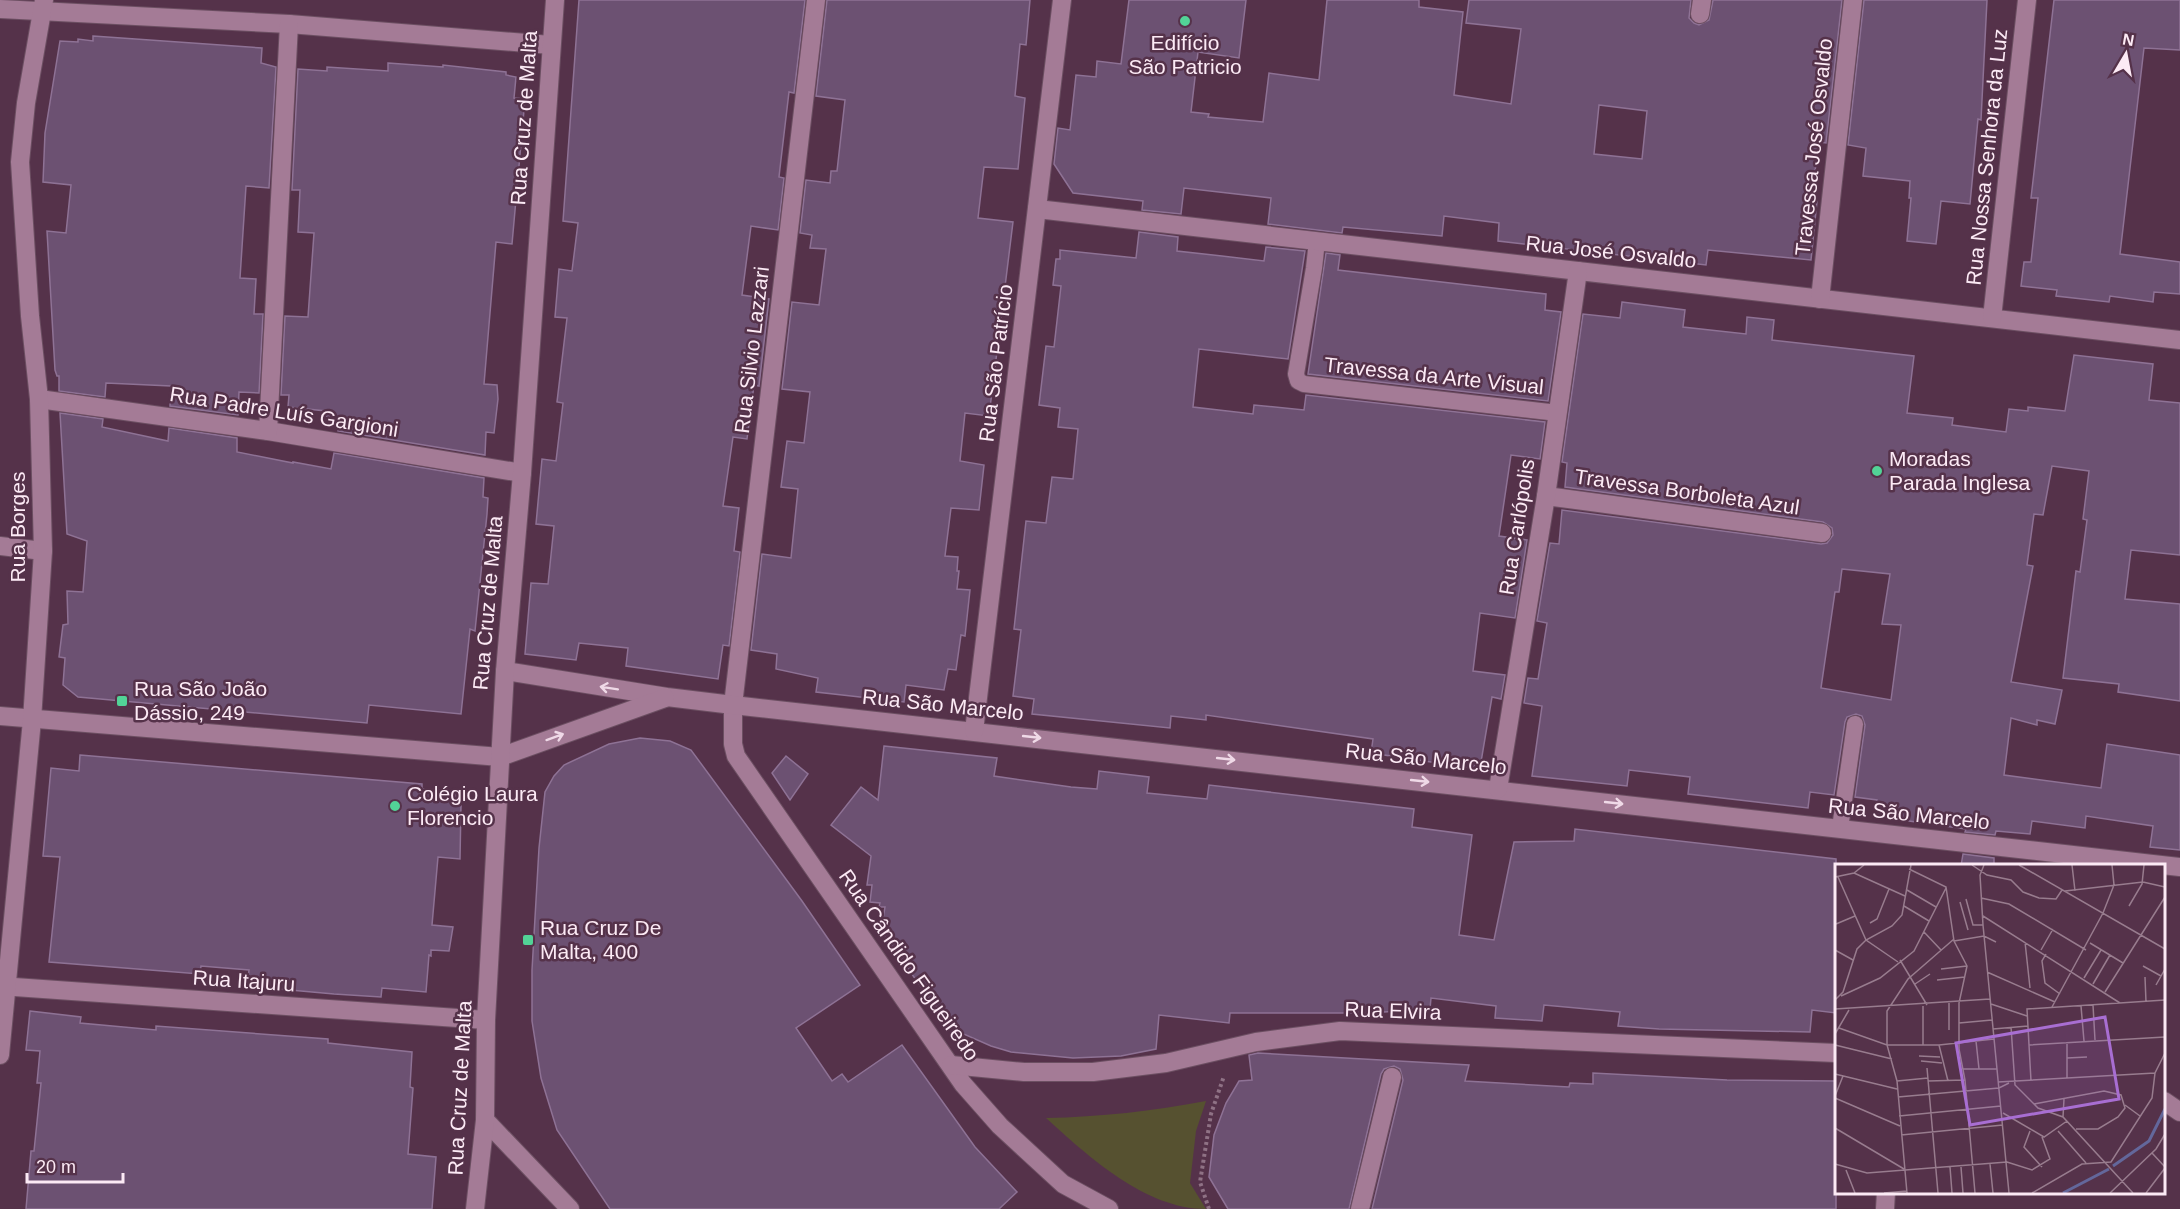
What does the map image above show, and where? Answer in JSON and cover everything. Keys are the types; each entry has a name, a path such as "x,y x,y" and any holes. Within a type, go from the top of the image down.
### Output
{"street":[{"name":"Rua Cruz de Malta","path":"475,1209 484,1120 486,1020 505,671 522,473 555,0"},
{"name":"Rua Silvio Lazzari","path":"733,705 816,0"},
{"name":"Rua São Patrício","path":"974,731 1062,0"},
{"name":"Travessa José Osvaldo","path":"1820,298 1853,0"},
{"name":"Rua Nossa Senhora da Luz","path":"1992,318 2027,0"},
{"path":"0,9 42,6 551,45"},
{"name":"Rua Borges","path":"0,1055 3,987 32,720 43,551 39,399 30,316 20,162 26,103 42,6"},
{"path":"268,431 289,24"},
{"name":"Rua José Osvaldo","path":"1037,209 2180,340"},
{"name":"Rua Carlópolis","path":"1498,789 1546,496 1578,272"},
{"name":"Rua Padre Luís Gargioni","path":"39,399 268,431 522,473"},
{"name":"Travessa Borboleta Azul","path":"1546,496 1822,533"},
{"path":"0,546 43,551"},
{"name":"Rua São Marcelo","path":"505,671 667,697 733,705 2154,864"},
{"name":"Rua São Marcelo","path":"500,757 667,697"},
{"name":"Rua Cândido Figueiredo","path":"733,705 733,744 736,756 963,1084 1000,1126 1064,1184 1109,1209"},
{"path":"0,716 500,757"},
{"name":"Rua São Marcelo","path":"2165,865 2180,867"},
{"name":"Rua Itajuru","path":"3,987 486,1020"},
{"name":"Rua Elvira","path":"951,1065 1024,1072 1093,1072 1166,1063 1256,1042 1340,1031 1835,1053"},
{"path":"1360,1209 1392,1077"},
{"path":"2165,1102 2180,1112"},
{"path":"484,1120 570,1209"},
{"path":"1885,1209 1886,1194"}],"lane":[{"name":"Travessa da Arte Visual","path":"1317,241 1296,374 1298,381 1304,384 1558,413"},
{"path":"1840,828 1855,724"}],"path":[{"path":"1209,1209 1200,1182 1211,1114 1234,1047"}],"shaded area":[{"path":"1206,1101 1196,1131 1190,1183 1206,1209 1183,1207 1140,1190 1099,1163 1046,1118 1126,1113"}],"building":[{"path":"579,0 805,0 794,93 789,92 780,168 779,177 784,178 778,230 751,226 742,295 769,299 759,386 754,385 747,439 733,437 723,506 739,508 734,551 740,552 729,646 723,645 718,679 626,666 628,648 579,643 576,660 525,654 531,583 548,584 554,526 536,524 542,459 556,461 563,403 557,402 567,318 555,317 559,269 572,271 578,223 563,221"},
{"path":"827,0 1030,0 1026,45 1020,44 1015,96 1025,98 1018,169 984,167 978,218 1013,222 989,416 965,413 960,461 984,465 979,510 951,508 945,556 958,557 957,589 970,590 965,636 961,635 956,670 948,669 944,690 906,685 904,702 816,692 818,678 776,669 777,654 751,650 762,554 791,558 798,489 781,487 787,441 804,443 810,392 782,389 792,302 819,305 826,249 810,248 812,235 800,233 806,180 830,183 831,171 837,171 845,100 816,96"},
{"path":"1129,0 1246,0 1239,58 1198,52 1191,112 1209,114 1208,117 1263,122 1269,73 1319,80 1327,0 1419,0 1419,7 1463,12 1454,95 1511,104 1521,29 1466,23 1469,0 1691,0 1689,18 1699,25 1709,20 1713,0 1842,0 1826,143 1819,142 1811,200 1817,201 1811,260 1708,250 1706,265 1498,241 1499,223 1444,216 1442,236 1343,227 1342,233 1268,224 1271,198 1184,188 1181,214 1142,210 1143,201 1073,193 1054,164 1058,128 1070,130 1076,75 1096,77 1097,61 1121,64","holes":["1599,105 1647,111 1642,159 1594,154"]},
{"path":"1864,0 1987,0 1981,120 1978,119 1970,204 1941,201 1936,244 1907,241 1911,198 1909,198 1910,181 1863,176 1866,148 1848,145"},
{"path":"2054,0 2180,0 2180,50 2144,48 2120,254 2180,262 2180,294 2154,292 2153,302 2110,296 2109,302 2056,296 2057,290 2021,286 2024,262 2031,262 2038,198 2031,198"},
{"path":"93,36 262,48 261,63 276,67 269,188 246,186 240,278 256,279 254,314 263,314 259,393 239,392 238,415 170,406 171,386 106,383 105,397 59,391 59,376 55,370 47,231 66,233 71,185 43,182 45,133 60,41 78,42 78,39 93,41"},
{"path":"388,63 443,67 443,65 506,72 506,75 516,77 514,98 525,99 512,244 496,242 484,384 497,385 498,399 494,433 486,432 485,455 338,431 340,418 326,416 326,411 288,407 289,395 281,395 285,316 308,317 314,233 298,232 300,190 292,190 298,69 327,71 327,67 388,71"},
{"path":"1139,232 1178,237 1177,251 1264,261 1266,247 1305,251 1288,359 1199,349 1193,407 1253,414 1254,405 1304,410 1306,395 1545,422 1540,459 1511,455 1499,536 1527,540 1515,618 1480,613 1473,671 1505,675 1501,699 1492,697 1481,762 1471,768 1371,753 1373,739 1206,715 1206,720 1171,716 1170,728 1032,714 1034,699 1013,696 1021,630 1014,629 1026,521 1046,523 1052,477 1073,479 1078,429 1058,427 1060,408 1039,405 1046,346 1054,347 1061,286 1053,285 1056,259 1060,259 1060,250 1136,258"},
{"path":"1326,253 1340,255 1338,270 1546,294 1545,310 1561,312 1548,401 1308,374"},
{"path":"1622,302 1685,310 1683,327 1746,334 1747,317 1774,320 1772,340 1914,356 1907,413 1953,418 1952,425 2006,432 2009,409 2028,411 2028,407 2065,411 2074,355 2153,364 2149,400 2180,403 2180,555 2131,550 2125,599 2180,604 2180,701 2118,692 2119,684 2063,678 2076,571 2080,572 2087,520 2083,519 2089,471 2052,466 2043,515 2034,514 2027,565 2033,566 2011,682 2062,690 2055,724 2037,720 2037,725 2011,718 2004,775 2101,788 2107,744 2180,755 2180,850 2150,847 2153,826 2086,816 2085,828 2032,821 2030,834 1996,831 1995,835 1874,816 1877,800 1855,797 1865,725 1862,716 1856,714 1847,717 1845,722 1834,795 1810,792 1808,808 1688,794 1690,777 1629,770 1627,786 1532,776 1542,706 1524,703 1528,678 1538,679 1547,623 1537,621 1550,543 1559,544 1562,510 1821,544 1827,543 1833,535 1832,528 1823,522 1565,487 1567,463 1562,462 1583,314 1620,318","holes":["1842,569 1890,574 1882,624 1901,625 1891,700 1821,688 1835,592 1839,592"]},
{"path":"60,413 103,419 102,427 168,441 169,428 237,438 237,452 331,469 334,453 484,478 483,497 488,498 487,514 475,631 470,629 461,714 369,705 367,723 78,697 63,685 65,658 59,657 63,625 68,624 67,591 83,592 87,541 67,534"},
{"path":"640,738 670,741 691,750 802,901 860,985 796,1028 832,1081 842,1074 848,1082 902,1045 975,1147 1017,1192 999,1209 610,1209 557,1130 541,1078 532,1021 532,970 539,848 545,792 554,776 564,765 609,744"},
{"path":"884,746 997,758 994,776 1071,787 1097,789 1099,771 1149,777 1147,793 1207,799 1209,785 1414,809 1412,827 1472,835 1459,935 1494,940 1514,842 1574,841 1575,829 1836,859 1835,1013 1812,1010 1810,1032 1659,1029 1618,1026 1620,1012 1544,1005 1542,1021 1495,1018 1496,1006 1431,998 1430,1009 1368,1013 1230,1013 1229,1023 1159,1015 1156,1049 1121,1056 1073,1058 1011,1052 959,1032 929,998 881,931 885,907 879,907 880,903 870,902 872,885 867,885 871,856 831,825 861,787 878,800"},
{"path":"80,755 422,784 422,789 453,791 461,805 460,859 438,857 432,925 453,927 449,951 431,950 426,992 382,988 381,997 334,994 247,986 249,970 201,966 200,974 49,962 60,857 43,856 51,768 79,771"},
{"path":"786,756 808,774 790,800 772,773"},
{"path":"1963,854 1994,858 1994,864 1961,864"},
{"path":"30,1011 81,1017 80,1023 156,1030 156,1026 328,1039 328,1043 412,1052 410,1087 413,1088 408,1154 436,1157 432,1209 26,1209 31,1151 34,1151 41,1083 37,1083 40,1051 26,1050"},
{"path":"1258,1053 1469,1065 1465,1081 1569,1087 1570,1083 1593,1084 1593,1073 1727,1080 1835,1081 1836,1209 1372,1209 1403,1080 1400,1069 1394,1066 1384,1069 1381,1074 1349,1209 1228,1209 1209,1177 1214,1135 1226,1103 1239,1081 1252,1080 1249,1055"}],"place":[{"name":"Edifício São Patricio","path":"1185,21"},
{"name":"Moradas Parada Inglesa","path":"1877,471"},
{"name":"Rua São João Dássio, 249","path":"122,701"},
{"name":"Colégio Laura Florencio","path":"395,806"},
{"name":"Rua Cruz De Malta, 400","path":"528,940"}]}
